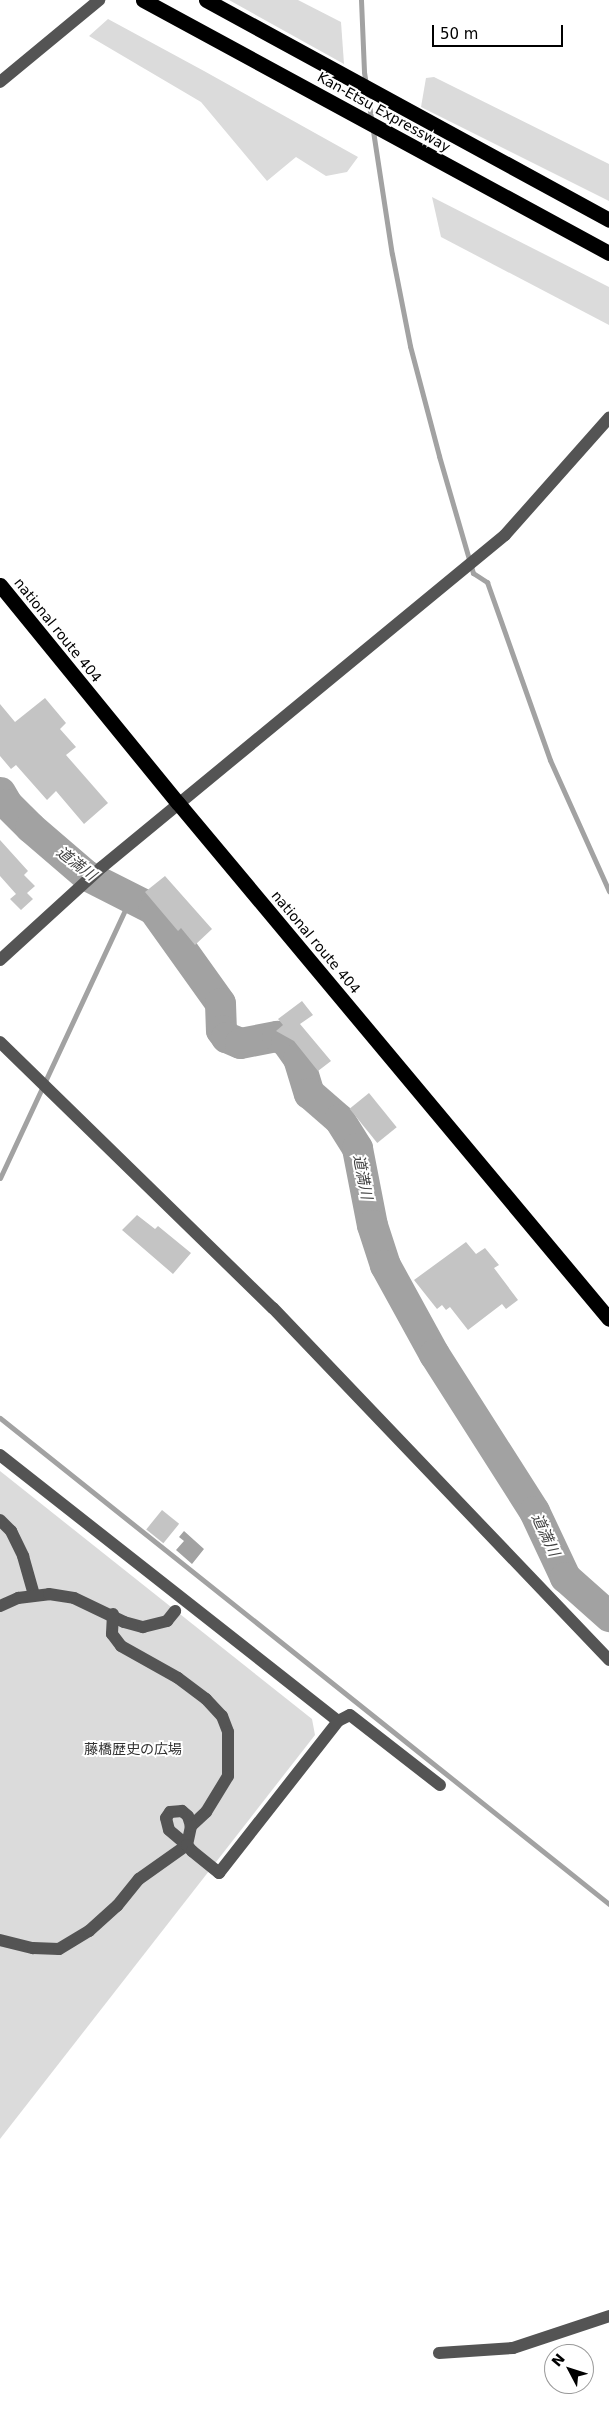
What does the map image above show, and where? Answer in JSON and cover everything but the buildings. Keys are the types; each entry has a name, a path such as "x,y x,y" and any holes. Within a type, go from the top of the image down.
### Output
{"highway":[{"name":"Kan-Etsu Expressway","path":"206,0 349,77 441,130 609,220"},
{"name":"Kan-Etsu Expressway","path":"146,1 609,253"},
{"name":"national route 404","path":"0,585 178,803 609,1319"}],"street":[{"path":"0,82 99,0"},
{"path":"0,960 102,867 178,803 505,535 609,418"},
{"path":"0,1042 286,1322 609,1660"},
{"path":"0,1455 338,1721"},
{"path":"0,1520 11,1531 23,1556 34,1595"},
{"path":"0,1606 34,1595 74,1598 113,1614 124,1622 143,1627 167,1621 176,1611"},
{"path":"0,1940 32,1948 59,1949 89,1931 118,1906 138,1880 187,1845 191,1826 206,1812 228,1776 228,1732 222,1716 206,1699 178,1678 121,1646 112,1634 113,1614"},
{"path":"191,1826 182,1811 170,1812 166,1818 169,1830 219,1873 338,1721 350,1714 440,1785"},
{"path":"439,2354 514,2348 609,2316"}],"green space":[{"path":"229,0 298,0 341,22 344,64"},
{"path":"108,19 358,157 347,172 326,176 296,157 267,181 201,102 89,36"},
{"path":"434,77 609,164 609,201 421,107 426,78"},
{"path":"432,197 609,287 609,325 441,237"},
{"name":"藤橋歴史の広場","path":"0,1471 312,1719 315,1735 0,2139"}],"shaded area":[{"path":"184,1531 204,1549 192,1564 176,1550 184,1541 179,1537"}],"waterway":[{"path":"361,0 364,72 392,254 410,346 439,456 473,573 487,582 550,760 609,891"},
{"name":"道満川","path":"0,792 7,804 30,827 86,875 153,909 220,1003 221,1030 226,1037 240,1043 277,1036 286,1041 298,1058 309,1093 339,1119 357,1148 372,1225 385,1265 434,1354 534,1511 565,1577 609,1616"},
{"path":"0,1178 131,897"},
{"path":"0,1418 609,1904"}]}
